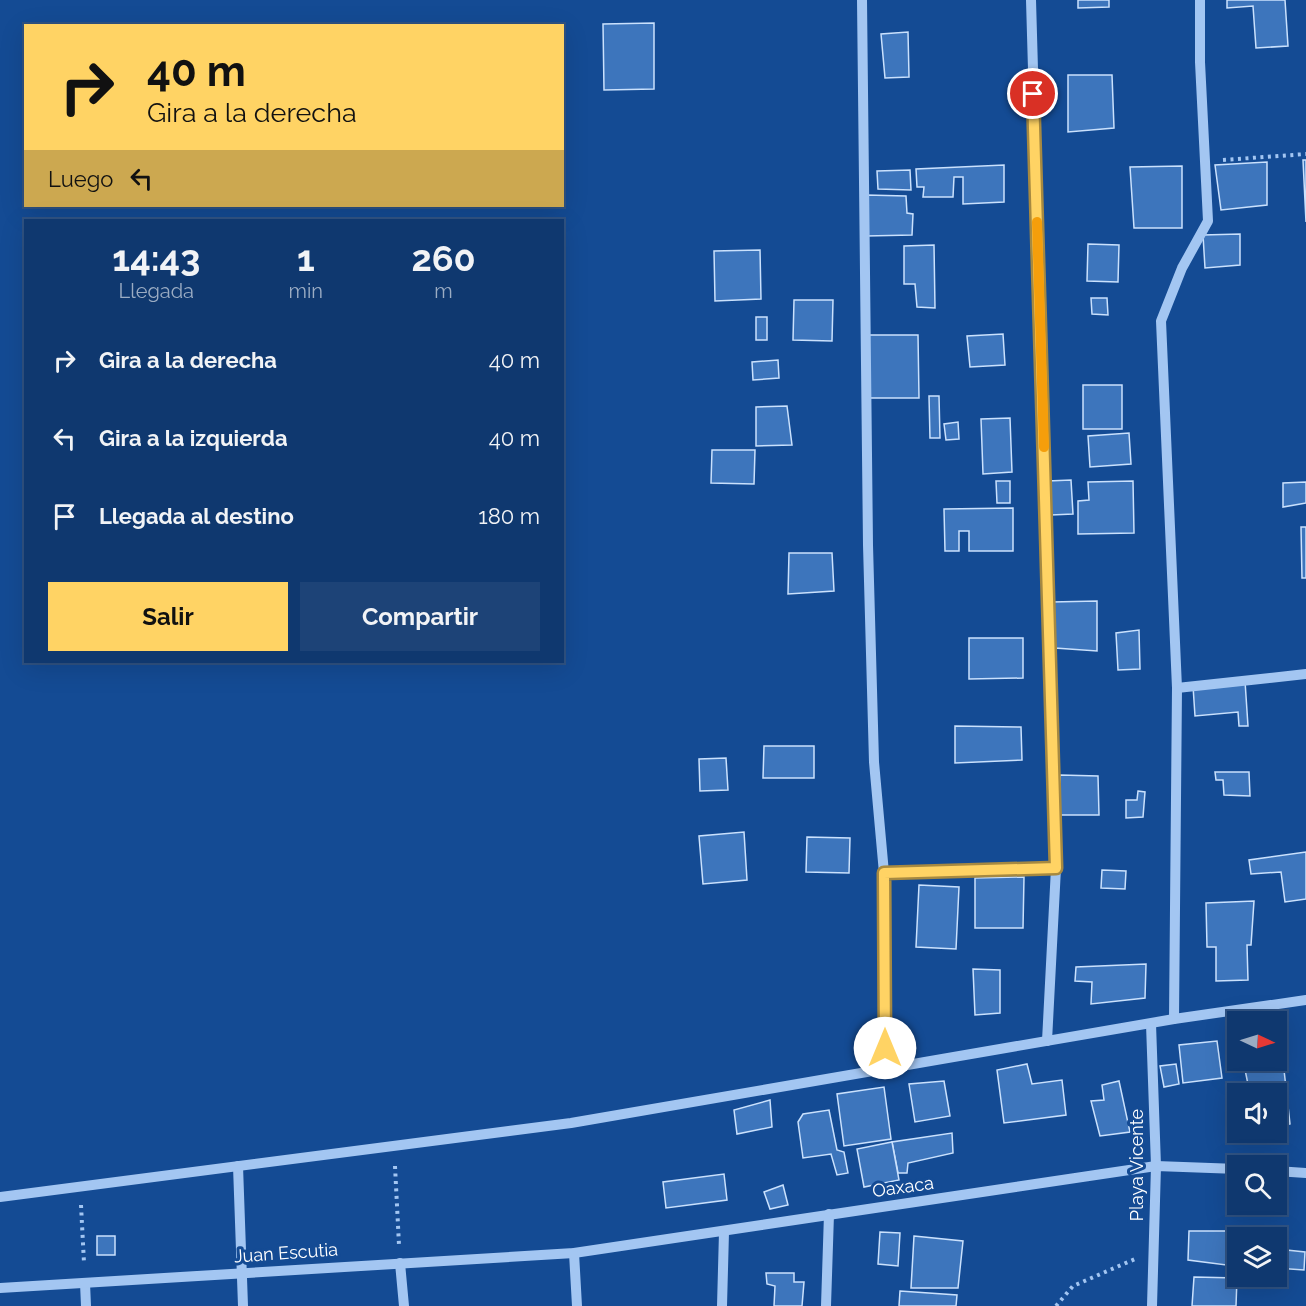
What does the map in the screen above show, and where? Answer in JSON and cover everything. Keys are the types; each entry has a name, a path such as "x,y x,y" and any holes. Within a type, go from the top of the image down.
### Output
{"street":[{"path":"862,0 868,545 874,762 884,873 885,1070"},
{"path":"1031,0 1056,868 1047,1041"},
{"path":"1174,1019 1177,688 1161,321 1182,268 1208,221 1200,62 1200,0"},
{"path":"1177,688 1306,674"},
{"path":"884,873 1056,868"},
{"path":"0,1197 80,1189 394,1144 571,1123 1174,1019 1306,1000"},
{"name":"Playa Vicente","path":"1151,1024 1156,1166 1152,1306"},
{"path":"238,1166 240,1273 243,1306"},
{"name":"Oaxaca","path":"574,1253 1156,1166 1227,1169"},
{"path":"1287,1172 1306,1173"},
{"path":"826,1306 829,1214"},
{"path":"722,1306 724,1232"},
{"path":"574,1253 577,1306"},
{"name":"Juan Escutia","path":"0,1288 574,1253"},
{"path":"400,1263 404,1306"},
{"path":"85,1283 86,1306"}],"path":[{"path":"1205,161 1306,154"},
{"path":"394,1144 400,1263"},
{"path":"80,1189 85,1283"},
{"path":"1056,1306 1073,1286 1152,1252"}],"building":[{"path":"1078,0 1109,0 1109,7 1078,8"},
{"path":"1227,0 1285,0 1288,46 1256,48 1253,6 1227,8"},
{"path":"654,23 654,89 604,90 603,24"},
{"path":"908,32 909,77 885,78 881,34"},
{"path":"1068,75 1112,75 1114,128 1068,132"},
{"path":"1303,160 1306,160 1306,222"},
{"path":"1267,162 1267,205 1221,210 1215,165"},
{"path":"1004,165 1004,202 963,204 963,177 954,177 953,197 923,197 924,187 917,187 916,169"},
{"path":"1182,166 1182,228 1134,228 1130,167"},
{"path":"910,170 911,190 878,189 877,171"},
{"path":"866,195 906,196 907,213 913,214 912,235 866,236"},
{"path":"1240,234 1240,265 1205,268 1203,235"},
{"path":"1088,244 1119,245 1118,282 1087,281"},
{"path":"934,245 935,308 917,307 915,284 904,284 904,246"},
{"path":"760,250 761,299 715,301 714,251"},
{"path":"1091,298 1107,298 1108,315 1092,314"},
{"path":"794,300 833,300 832,341 793,340"},
{"path":"756,317 767,317 767,340 756,340"},
{"path":"1003,334 1005,365 970,367 967,336"},
{"path":"867,335 918,335 919,398 869,398"},
{"path":"778,360 779,378 753,380 752,362"},
{"path":"1083,385 1122,385 1122,429 1083,429"},
{"path":"929,396 939,396 940,438 930,438"},
{"path":"787,406 792,445 756,446 756,407"},
{"path":"1010,418 1012,472 983,474 981,419"},
{"path":"958,422 959,439 946,440 944,424"},
{"path":"1129,433 1131,464 1090,467 1088,436"},
{"path":"712,450 755,450 754,484 711,483"},
{"path":"1071,480 1073,514 1051,515 1048,481"},
{"path":"996,481 1010,481 1010,503 997,503"},
{"path":"1133,481 1134,533 1078,534 1078,501 1089,500 1088,482"},
{"path":"1306,482 1306,503 1283,507 1283,483"},
{"path":"1013,508 1013,551 969,551 969,531 959,531 959,551 945,551 944,509"},
{"path":"1301,527 1306,527 1306,578 1302,578"},
{"path":"789,553 832,553 834,591 788,594"},
{"path":"1097,601 1097,651 1055,648 1052,602"},
{"path":"1139,630 1140,669 1118,670 1116,633"},
{"path":"969,638 1023,638 1023,678 969,679"},
{"path":"1245,681 1248,726 1239,726 1238,712 1195,716 1193,686"},
{"path":"955,726 1021,727 1022,760 955,763"},
{"path":"764,746 814,746 814,778 763,778"},
{"path":"726,758 728,790 700,791 699,759"},
{"path":"1215,772 1249,772 1250,796 1224,795 1223,780 1216,780"},
{"path":"1060,775 1098,776 1099,815 1060,815"},
{"path":"1138,791 1145,792 1143,817 1126,818 1126,800 1137,800"},
{"path":"744,832 747,880 703,884 699,836"},
{"path":"807,837 850,838 849,873 806,872"},
{"path":"1306,852 1306,899 1285,902 1281,872 1251,874 1249,860"},
{"path":"1102,870 1126,871 1125,889 1101,888"},
{"path":"1024,877 1023,928 975,928 975,878"},
{"path":"919,885 959,887 956,949 916,947"},
{"path":"1254,901 1251,945 1247,945 1248,980 1216,981 1216,947 1207,947 1206,903"},
{"path":"1146,964 1145,998 1091,1004 1092,982 1075,981 1076,967"},
{"path":"973,969 1000,970 1000,1013 975,1015"},
{"path":"1217,1041 1222,1078 1183,1083 1179,1045"},
{"path":"1027,1064 1032,1084 1062,1080 1066,1115 1004,1123 997,1070"},
{"path":"1176,1064 1179,1084 1164,1087 1160,1066"},
{"path":"1245,1071 1284,1071 1285,1083 1248,1083"},
{"path":"944,1081 950,1116 915,1122 909,1084"},
{"path":"1119,1081 1130,1132 1100,1136 1091,1101 1104,1100 1102,1085"},
{"path":"884,1087 891,1139 844,1146 837,1094"},
{"path":"1287,1097 1290,1124 1287,1125"},
{"path":"770,1100 772,1127 737,1134 734,1110"},
{"path":"829,1110 837,1150 844,1152 848,1173 837,1175 831,1154 803,1158 798,1122 803,1114"},
{"path":"952,1133 953,1153 908,1163 907,1173 898,1173 892,1142"},
{"path":"892,1142 899,1180 864,1187 857,1149"},
{"path":"724,1174 727,1200 666,1208 663,1182"},
{"path":"783,1185 788,1205 770,1209 764,1192"},
{"path":"1189,1231 1227,1231 1227,1265 1188,1260"},
{"path":"880,1232 900,1233 898,1266 878,1264"},
{"path":"97,1236 115,1236 115,1255 97,1255"},
{"path":"914,1236 963,1241 958,1288 911,1288"},
{"path":"1287,1250 1305,1252 1304,1270 1287,1269"},
{"path":"766,1273 794,1273 794,1282 804,1282 802,1306 774,1306 775,1286 767,1284"},
{"path":"1194,1277 1227,1278 1227,1287 1237,1287 1236,1306 1192,1306"},
{"path":"900,1291 957,1295 956,1306 899,1306"}],"slow traffic":[{"path":"1037,222 1044,447"}],"route":[{"path":"885,1048 884,873 1056,868 1033,94"}]}
